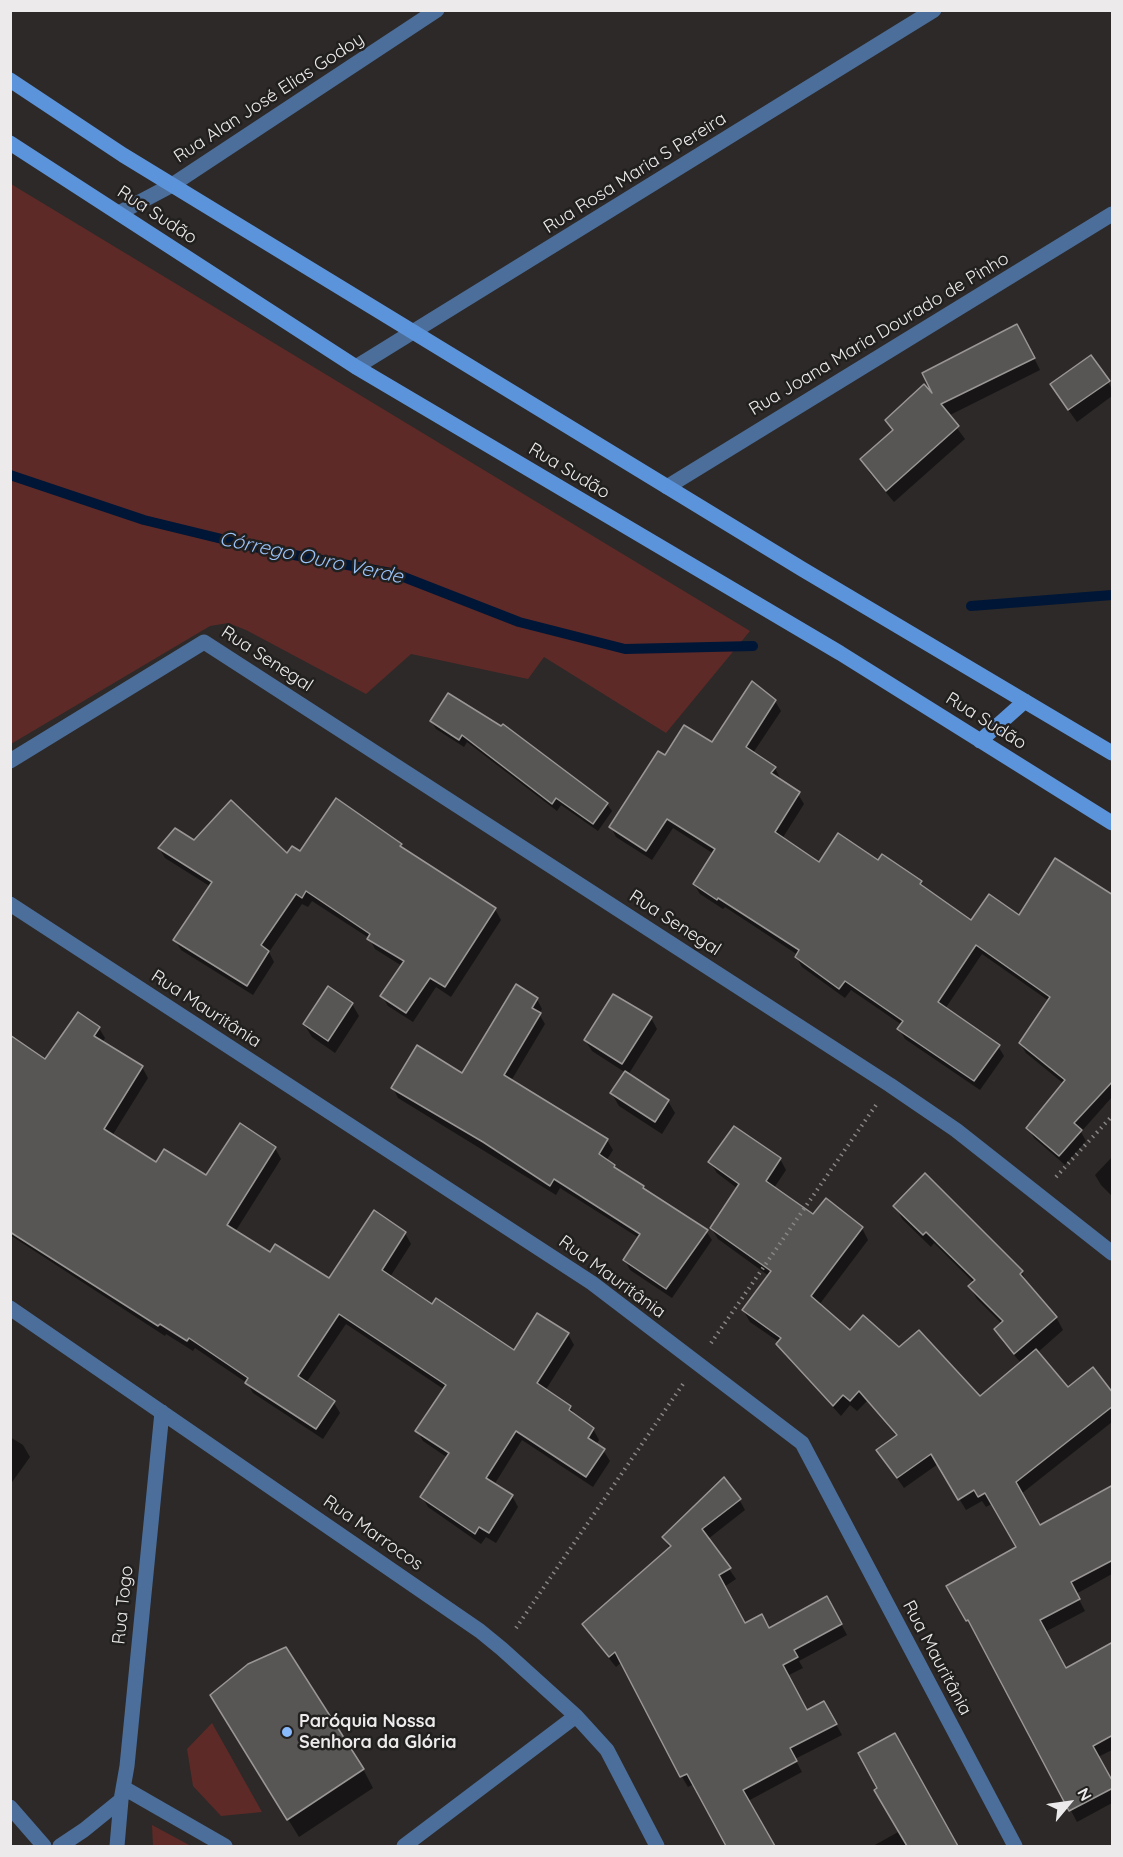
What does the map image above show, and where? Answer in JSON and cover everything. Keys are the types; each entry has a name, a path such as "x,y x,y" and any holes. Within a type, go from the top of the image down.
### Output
{"street":[{"name":"Rua Alan José Elias Godoy","path":"119,213 172,185 437,10"},
{"name":"Rua Rosa Maria S Pereira","path":"356,367 934,10"},
{"name":"Rua Sudão","path":"10,80 123,155 414,333 801,569 1113,753"},
{"name":"Rua Sudão","path":"10,143 356,367 840,653 1113,823"},
{"name":"Rua Joana Maria Dourado de Pinho","path":"667,487 1113,214"},
{"name":"Rua Senegal","path":"10,761 204,642 890,1085 956,1130 1113,1253"},
{"path":"980,741 1025,701"},
{"name":"Rua Mauritânia","path":"10,904 592,1283 802,1443 1015,1846"},
{"name":"Rua Marrocos","path":"10,1308 480,1630 576,1716 607,1750 657,1846"},
{"name":"Rua Togo","path":"117,1846 162,1412"},
{"path":"404,1846 576,1716"},
{"path":"60,1846 84,1830 122,1794 225,1846"},
{"path":"10,1807 44,1846"}],"path":[{"path":"502,1649 890,1085"},
{"path":"1039,1196 1113,1116"}],"shaded area":[{"path":"11,184 750,631 666,733 544,657 528,679 411,654 366,694 246,630 228,623 210,626 11,744"},
{"path":"212,1723 262,1812 221,1816 193,1786 187,1749"},
{"path":"152,1825 191,1846 153,1846"}],"building":[{"path":"1017,324 1035,358 941,404 959,426 886,491 860,459 893,430 885,420 924,384 932,393 922,373"},
{"path":"1091,355 1110,381 1068,410 1050,384"},
{"path":"752,681 776,700 746,747 776,767 771,773 800,792 775,832 819,862 838,833 878,860 882,854 922,881 920,884 971,920 989,894 1019,915 1055,858 1113,895 1113,1081 1074,1123 1082,1130 1059,1156 1026,1128 1065,1080 1019,1043 1050,997 976,945 938,1002 1000,1045 974,1081 897,1029 903,1021 845,981 839,989 795,957 799,950 693,884 715,849 667,819 646,851 609,827 658,751 665,755 684,725 712,742"},
{"path":"448,693 501,726 503,724 608,803 593,824 556,798 552,804 462,735 459,740 430,721"},
{"path":"336,798 402,844 400,846 496,908 445,987 430,978 406,1013 380,996 404,961 367,939 370,934 306,891 302,898 296,894 261,945 269,951 247,986 173,940 212,882 158,848 175,828 194,840 231,800 287,853 292,846 300,851"},
{"path":"516,984 538,998 532,1008 541,1013 504,1075 608,1139 599,1154 615,1165 614,1167 644,1186 643,1188 708,1230 666,1289 623,1260 640,1234 554,1179 550,1186 483,1142 391,1088 417,1045 462,1073"},
{"path":"328,986 353,1003 328,1041 303,1024"},
{"path":"613,994 652,1017 622,1064 584,1040"},
{"path":"78,1012 100,1027 94,1036 143,1066 104,1129 156,1162 164,1149 206,1175 240,1123 276,1147 227,1225 270,1252 275,1244 329,1278 374,1210 406,1232 382,1270 432,1304 436,1298 514,1350 537,1313 569,1333 537,1383 571,1406 569,1410 594,1428 588,1438 605,1449 586,1477 516,1431 486,1478 513,1495 489,1533 479,1527 475,1534 420,1497 449,1453 415,1431 446,1385 339,1314 298,1376 335,1401 316,1429 245,1383 248,1378 189,1338 187,1341 160,1324 158,1326 10,1232 10,1035 45,1059"},
{"path":"625,1071 669,1100 655,1122 610,1093"},
{"path":"734,1126 781,1158 766,1181 813,1214 826,1198 863,1227 811,1296 850,1330 863,1315 899,1347 919,1330 980,1396 1036,1349 1068,1387 1093,1367 1113,1393 1113,1406 1016,1482 1040,1525 1113,1485 1113,1560 1071,1582 1080,1599 1040,1620 1066,1668 1113,1642 1113,1735 1093,1746 1113,1782 1113,1788 1069,1811 968,1620 966,1621 946,1586 1016,1547 985,1493 978,1497 974,1490 958,1500 931,1454 897,1478 876,1450 897,1435 859,1391 850,1401 843,1395 833,1406 776,1344 781,1338 742,1310 771,1271 710,1228 739,1184 708,1162"},
{"path":"925,1173 1023,1271 1020,1274 1057,1317 1014,1354 994,1329 1003,1321 968,1286 975,1280 926,1232 923,1235 893,1206"},
{"path":"724,1477 741,1499 702,1529 731,1568 719,1575 745,1623 762,1614 769,1628 827,1596 842,1624 794,1650 798,1657 783,1665 807,1710 824,1701 837,1724 790,1748 797,1761 743,1790 775,1846 726,1846 687,1774 680,1777 615,1652 609,1657 582,1624 671,1546 662,1537"},
{"name":"Paróquia Nossa Senhora da Glória","path":"286,1647 364,1769 287,1820 210,1695 248,1664"},
{"path":"895,1733 958,1846 907,1846 874,1790 877,1788 858,1753"}],"waterway":[{"name":"Córrego Ouro Verde","path":"10,475 144,520 267,550 396,574 519,622 625,649 753,646"},
{"name":"Córrego Ouro Verde","path":"971,606 1112,595"}],"place":[{"name":"Paróquia Nossa Senhora da Glória","path":"287,1732"}]}
